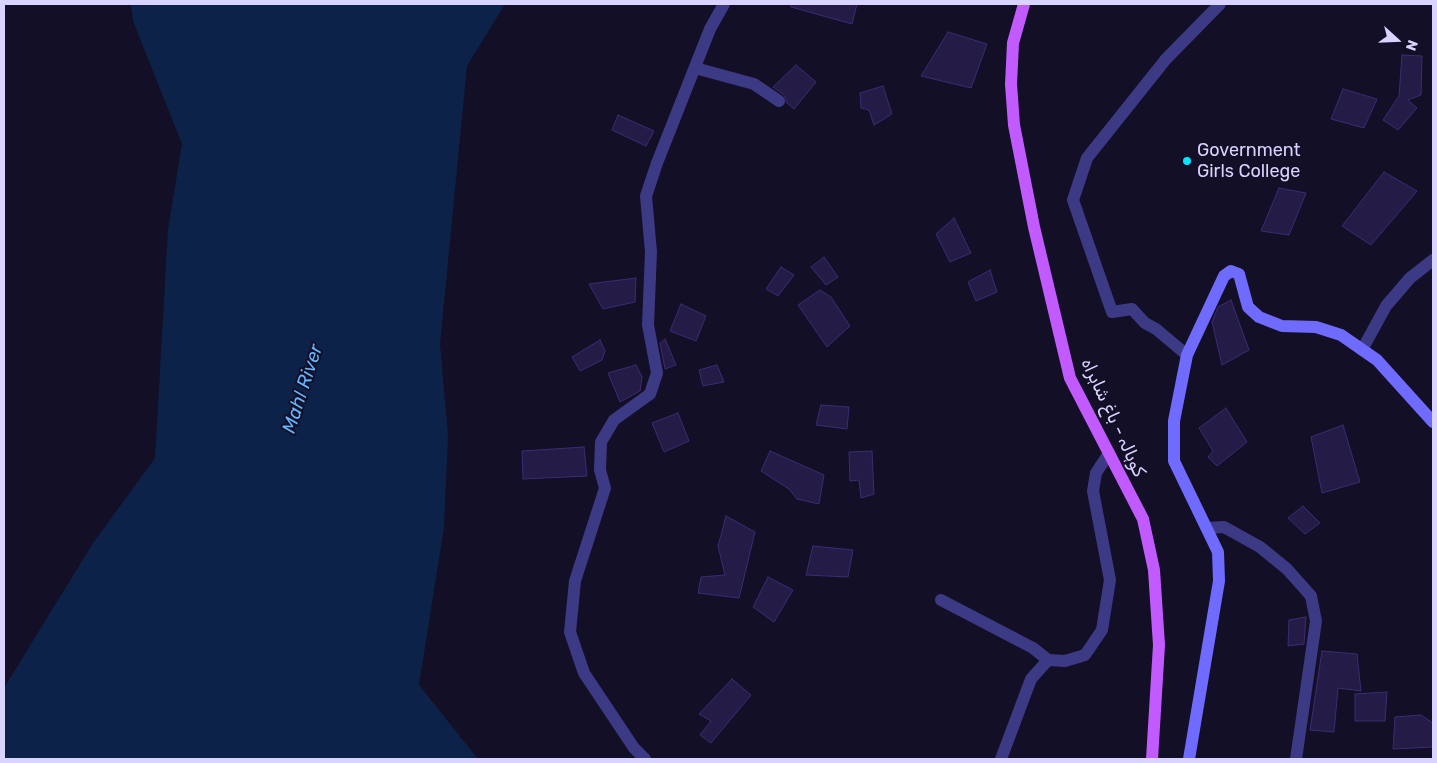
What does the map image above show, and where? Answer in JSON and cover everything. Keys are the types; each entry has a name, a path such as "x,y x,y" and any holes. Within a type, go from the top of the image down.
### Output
{"main road":[{"name":"کوہالہ - باغ شاہراہ","path":"1024,4 1013,43 1011,84 1014,125 1034,227 1070,378 1143,519 1154,570 1160,645 1152,759"},
{"path":"1188,759 1218,581 1218,552 1174,461 1174,421 1187,355 1224,276 1231,271 1239,274 1248,307 1259,317 1282,326 1316,327 1341,335 1377,360 1433,422"}],"street":[{"path":"645,759 634,748 584,673 570,632 576,581 605,488 600,470 601,442 614,420 650,394 656,373 648,325 651,252 646,196 710,29 724,4"},
{"path":"1187,355 1156,329 1145,323 1132,310 1112,312 1073,200 1087,158 1166,59 1220,4"},
{"path":"695,68 754,84 779,101"},
{"path":"1362,350 1386,306 1410,278 1433,260"},
{"path":"941,600 1033,648 1048,660 1065,661 1085,655 1102,630 1110,580 1092,491 1096,473 1109,453"},
{"path":"1207,528 1224,527 1260,547 1287,569 1310,596 1316,621 1296,759"},
{"path":"1001,759 1031,679 1048,660"}],"water":[{"name":"Mahl River","path":"131,4 505,4 467,66 440,344 448,435 444,527 419,685 478,759 4,759 4,688 93,543 155,458 168,229 182,144 133,21"}],"building":[{"path":"791,4 857,4 852,24 791,7"},
{"path":"948,32 987,44 971,88 921,76"},
{"path":"1402,55 1422,56 1421,95 1408,100 1417,108 1398,130 1383,120 1399,96"},
{"path":"796,65 816,82 794,109 787,103 784,95 773,87"},
{"path":"883,86 892,114 874,125 869,110 861,108 860,93"},
{"path":"1343,89 1377,99 1364,128 1331,119"},
{"path":"618,115 654,131 646,146 612,130"},
{"path":"1384,172 1417,191 1371,245 1342,226"},
{"path":"1279,188 1306,193 1289,235 1261,231"},
{"path":"954,218 971,253 950,262 936,234"},
{"path":"824,257 838,277 826,285 811,267"},
{"path":"781,267 794,275 778,296 766,289"},
{"path":"990,270 997,292 976,301 968,282"},
{"path":"636,278 635,302 603,309 589,284"},
{"path":"820,290 831,297 850,326 827,347 798,305"},
{"path":"1231,300 1249,350 1222,365 1212,322 1218,307"},
{"path":"681,304 706,316 696,341 670,331"},
{"path":"665,339 676,365 665,369 660,343"},
{"path":"600,340 605,351 602,360 580,371 572,357"},
{"path":"636,365 642,377 640,391 620,402 608,373"},
{"path":"717,365 724,382 703,386 699,370"},
{"path":"821,405 849,407 847,429 816,425"},
{"path":"1226,408 1247,442 1217,466 1208,457 1213,451 1199,428"},
{"path":"678,413 689,441 664,452 652,423"},
{"path":"1343,425 1360,482 1322,493 1311,437"},
{"path":"584,447 587,476 523,479 522,451"},
{"path":"770,451 824,475 819,504 797,499 789,489 761,471"},
{"path":"872,451 874,494 861,498 859,480 850,481 849,452"},
{"path":"1303,506 1320,523 1305,534 1288,518"},
{"path":"726,516 755,532 739,598 698,593 701,577 725,575 718,546"},
{"path":"813,546 853,550 848,577 806,575"},
{"path":"768,577 793,590 774,622 753,607"},
{"path":"1306,617 1304,644 1288,646 1289,620"},
{"path":"1322,651 1357,654 1361,691 1338,688 1334,732 1310,730"},
{"path":"732,679 751,695 711,743 700,735 711,721 699,714"},
{"path":"1387,692 1385,721 1355,721 1355,694"},
{"path":"1421,715 1433,723 1433,747 1393,749 1395,717"}],"place":[{"name":"Government Girls College","path":"1187,161"}]}
